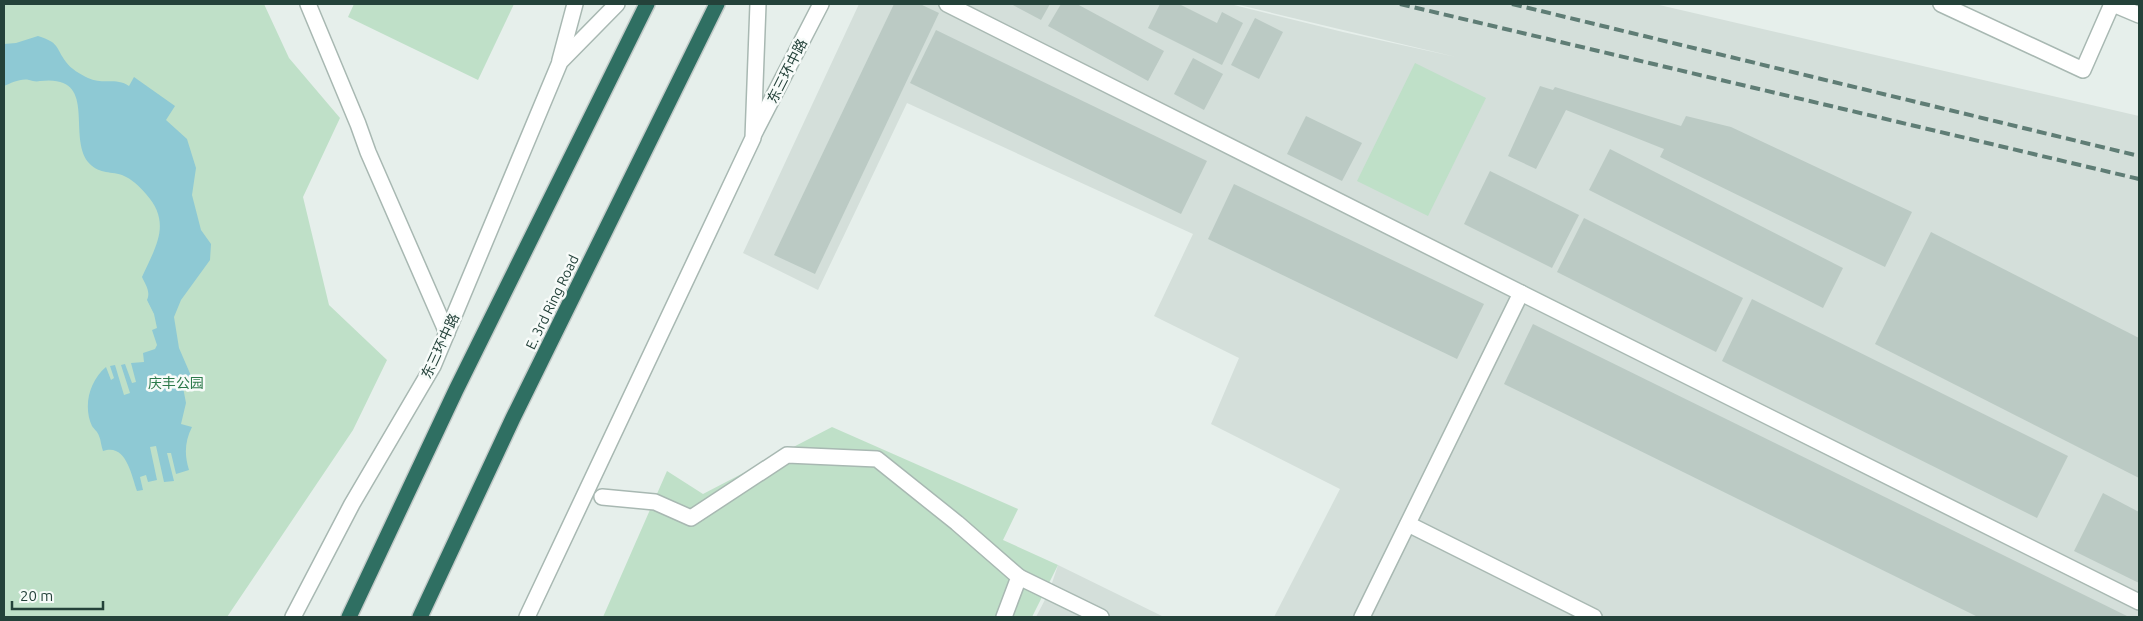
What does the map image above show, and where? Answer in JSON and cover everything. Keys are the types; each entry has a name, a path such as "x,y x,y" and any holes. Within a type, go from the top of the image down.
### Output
{"highway":[{"path":"349,617 456,390 646,4"},
{"name":"E. 3rd Ring Road","path":"420,617 513,418 717,4"}],"street":[{"path":"308,4 368,152 447,333"},
{"name":"东三环中路","path":"293,617 352,504 433,366 560,62 575,4"},
{"name":"东三环中路","path":"560,62 617,4"},
{"name":"东三环中路","path":"753,138 758,4"},
{"name":"东三环中路","path":"527,617 753,138 820,4"},
{"path":"947,4 2139,602"},
{"path":"1941,4 2083,70 2113,4 2139,15"},
{"path":"1362,617 1521,292"},
{"path":"602,497 655,502 691,518 786,455 877,459 957,524 1019,578 1101,617"},
{"path":"1408,524 1594,617"},
{"path":"1004,617 1019,578"}],"shaded area":[{"path":"859,4 1230,4 1456,57 1235,4 1655,4 2139,116 2139,617 1274,617 1340,489 1211,424 1239,358 1154,316 1193,234 907,103 818,290 743,253"},
{"path":"1058,565 1164,617 1036,617 1049,592"}],"green space":[{"name":"庆丰公园","path":"4,4 264,4 289,58 340,118 303,197 329,305 387,360 353,430 227,617 4,617"},
{"path":"354,4 514,4 478,80 348,17"},
{"path":"1415,63 1486,98 1428,216 1357,181"},
{"path":"832,427 1018,509 1003,540 1058,565 1032,617 603,617 667,471 703,494"}],"water":[{"path":"38,36 54,43 68,65 85,76 93,80 119,82 129,86 134,77 175,106 166,120 187,139 196,168 192,195 201,230 211,244 210,260 181,300 174,317 179,348 192,378 182,382 186,403 181,424 192,427 186,448 189,470 176,474 171,453 167,453 174,481 164,482 156,446 150,447 157,480 148,482 146,475 140,477 143,490 137,491 130,469 117,451 103,451 98,435 89,419 88,403 95,379 106,367 111,380 114,378 110,366 115,365 124,395 130,393 121,365 125,364 132,383 136,382 131,363 144,362 143,353 155,349 157,345 152,330 157,328 154,314 147,300 148,291 142,277 159,235 158,215 146,194 132,181 122,175 96,169 88,162 82,150 76,96 69,87 58,81 26,80 16,81 4,86 4,44 16,43"}],"building":[{"path":"894,4 920,4 939,13 815,274 774,255"},
{"path":"1011,4 1050,4 1041,20"},
{"path":"1061,4 1077,4 1164,51 1148,81 1048,26"},
{"path":"1160,4 1179,4 1217,23 1222,12 1243,23 1222,65 1148,28"},
{"path":"1255,18 1283,32 1259,79 1231,65"},
{"path":"936,30 1207,161 1181,214 910,83"},
{"path":"1193,58 1223,74 1204,110 1174,94"},
{"path":"1540,86 1553,90 1555,87 1681,126 1686,116 1731,127 1912,212 1885,267 1660,157 1664,149 1566,110 1536,169 1508,156"},
{"path":"1306,116 1362,143 1342,181 1287,154"},
{"path":"1610,149 1843,268 1823,308 1589,190"},
{"path":"1490,171 1579,215 1552,268 1464,224"},
{"path":"1234,184 1484,304 1457,359 1208,239"},
{"path":"1584,218 1743,298 1716,352 1557,272"},
{"path":"1931,232 2139,338 2139,478 1875,344"},
{"path":"1752,299 2068,456 2037,518 1722,361"},
{"path":"1533,324 2129,617 1978,617 1504,384"},
{"path":"2103,493 2139,512 2139,583 2074,551"}],"railway":[{"path":"1400,4 2139,179"},
{"path":"1512,4 2139,156"}]}
